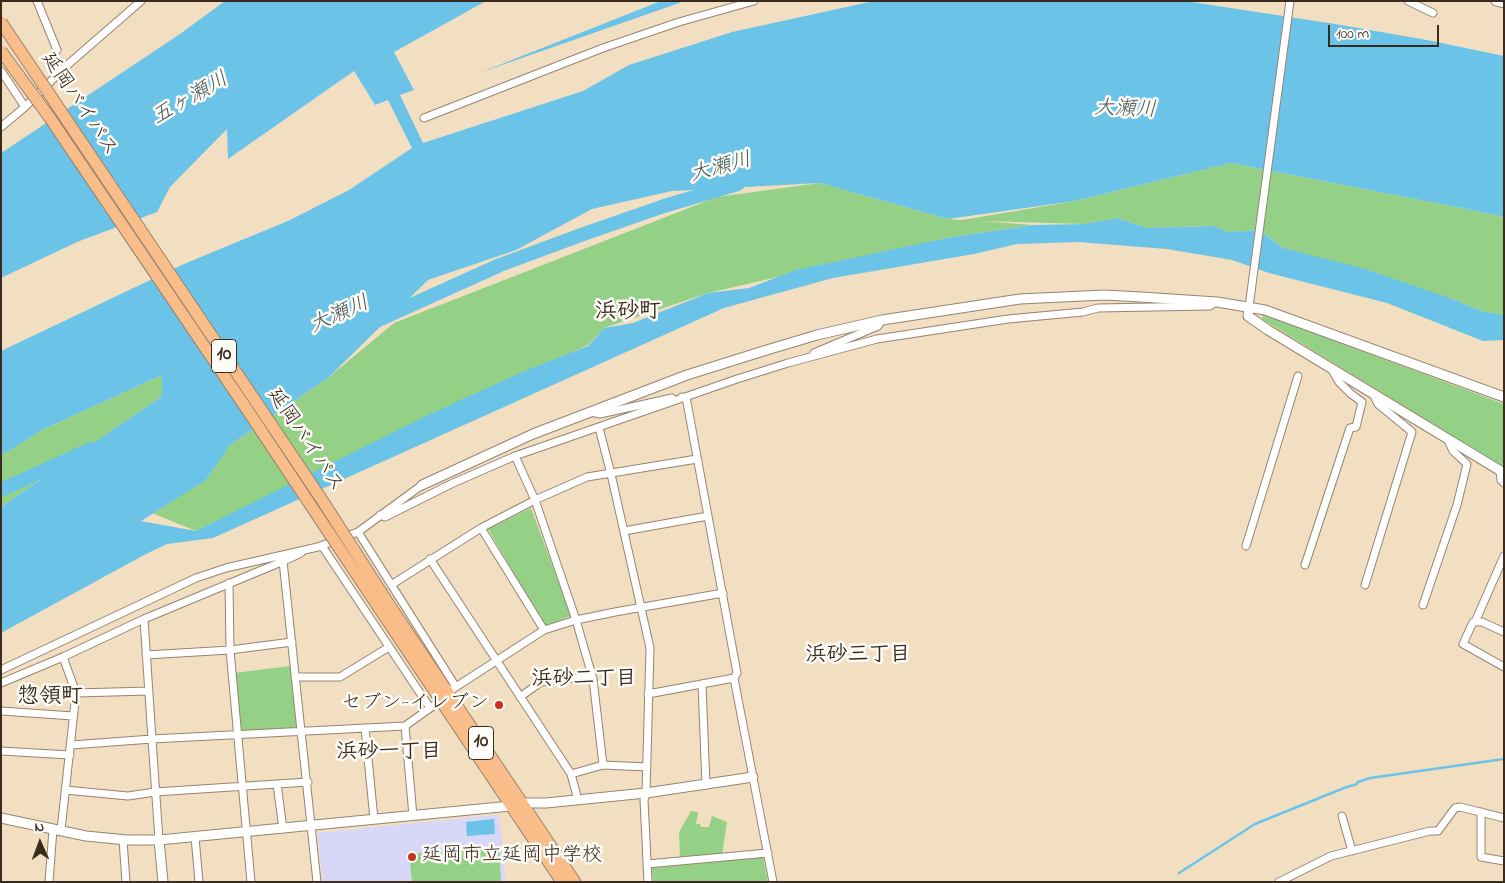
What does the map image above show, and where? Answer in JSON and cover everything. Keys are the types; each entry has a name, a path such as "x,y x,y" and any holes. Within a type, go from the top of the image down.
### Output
{"highway":[{"name":"延岡バイパス","path":"1,22 324,504 383,606 435,705 575,882"},
{"name":"延岡バイパス","path":"1,51 50,118 383,606 452,689 516,805 562,882"}],"street":[{"path":"38,1 57,50"},
{"path":"1,127 65,67 141,1"},
{"path":"424,118 603,48 680,22 754,1"},
{"path":"1290,1 1248,316 1502,472 1501,480 1504,484"},
{"path":"1408,1 1433,13"},
{"path":"1496,1 1504,3"},
{"path":"1,72 25,106"},
{"path":"1,683 63,657 144,619 302,552 358,532 422,485 532,434 687,376 770,348 882,320 981,304 1056,297 1104,295 1249,303 1504,397"},
{"path":"380,515 386,517 451,484 516,456 737,379 877,339 1008,319 1083,312 1098,308 1210,306 1217,302"},
{"path":"808,358 813,353 878,326 882,320"},
{"path":"1305,565 1350,428 1356,427 1362,402 1338,382 1332,369"},
{"path":"1246,546 1298,376"},
{"path":"1365,585 1412,432 1378,404 1373,394"},
{"path":"591,412 600,414 680,397 686,398"},
{"path":"686,398 737,673 734,678 773,882"},
{"path":"598,428 611,474 650,648 646,793 644,800 648,882"},
{"path":"1423,605 1457,505 1467,464 1453,451 1448,440"},
{"path":"516,456 535,500 576,620 592,676 603,765"},
{"path":"391,585 481,528 535,500 587,477 698,459"},
{"path":"624,532 708,516"},
{"path":"481,528 544,630"},
{"path":"358,532 452,689 497,662 544,630 576,620 723,593"},
{"path":"70,745 405,726 435,705 389,647 322,546"},
{"path":"1,670 196,578 277,555 322,546"},
{"path":"1504,556 1475,622 1473,622 1463,644 1504,667"},
{"path":"430,559 570,774 578,800"},
{"path":"283,561 308,782 317,882"},
{"path":"230,583 230,650 252,882"},
{"path":"144,619 163,882"},
{"path":"1475,622 1482,622 1504,632"},
{"path":"146,655 230,650 292,642"},
{"path":"295,676 340,677 389,647"},
{"path":"49,882 70,755 76,693 63,657"},
{"path":"520,697 541,682 592,676"},
{"path":"648,694 734,678"},
{"path":"702,684 706,785"},
{"path":"76,693 149,692"},
{"path":"1,711 73,716"},
{"path":"405,726 413,816"},
{"path":"365,728 374,819"},
{"path":"1,751 70,755"},
{"path":"570,774 603,765 646,768"},
{"path":"1,818 86,836 123,840 160,840 646,793 753,777"},
{"path":"65,790 128,796 155,792 308,782"},
{"path":"278,784 283,829"},
{"path":"1279,882 1324,859 1352,850 1430,831 1438,831 1455,808 1460,807 1504,818"},
{"path":"1480,812 1481,856 1504,861"},
{"path":"1342,816 1352,850"},
{"path":"195,837 199,882"},
{"path":"123,840 126,882"},
{"path":"647,864 768,853"}],"shaded area":[{"name":"延岡市立延岡中学校","path":"499,816 506,882 323,882 317,833"}],"green space":[{"path":"1231,163 1497,215 1504,219 1504,316 1484,312 1450,298 1283,248 1259,230 1228,232 1214,226 1147,228 1118,218 1084,224 981,221 1033,225 947,238 708,293 604,328 588,345 196,531 152,513 206,480 230,445 329,377 394,323 717,197 820,183 948,219 962,220 1075,201"},
{"path":"1263,314 1504,404 1504,468 1262,319"},
{"path":"162,375 162,396 1,507 1,456 40,431"},
{"path":"531,508 571,616 545,626 488,529"},
{"path":"290,666 298,725 296,728 242,732 234,673"},
{"path":"691,811 698,812 696,824 700,824 701,827 709,827 712,816 727,822 722,855 680,858 679,832"},
{"path":"499,846 501,882 412,882 409,854"},
{"path":"763,857 768,882 653,882 652,868"}],"water":[{"name":"五ヶ瀬川","path":"225,1 486,1 394,52 414,90 400,95 423,143 583,91 629,65 732,32 874,1 1185,1 1335,24 1504,56 1504,218 1497,215 1231,163 1075,201 948,219 820,183 672,191 592,209 516,250 428,280 329,377 230,445 206,480 141,521 196,531 426,416 520,373 588,346 604,328 633,323 708,293 749,288 796,270 947,238 1033,225 1084,224 1118,218 1147,228 1214,226 1228,232 1259,230 1283,248 1365,269 1450,298 1484,312 1504,315 1504,340 1483,341 1387,303 1269,273 1232,260 1167,249 1078,242 1017,244 974,254 833,278 724,308 213,538 167,544 1,633 1,507 162,396 162,375 40,431 1,456 1,351 184,264 290,220 349,190 412,148 388,100 375,105 354,71 228,159 227,129 170,187 157,212 77,242 1,278 1,153 180,34"},
{"path":"661,1 685,1 479,73"},
{"path":"494,819 495,834 467,836 466,822"}],"waterway":[{"name":"大瀬川","path":"378,320 500,265 664,206 738,184"},
{"name":"大瀬川","path":"1,490 91,449"},
{"path":"1179,873 1255,824 1358,782 1370,778 1504,759"}],"place":[{"name":"セブン-イレブン","path":"499,705"},
{"name":"延岡市立延岡中学校","path":"412,857"}],"district":[{"name":"浜砂町","path":"628,313"},
{"name":"浜砂三丁目","path":"858,657"},
{"name":"浜砂二丁目","path":"584,681"},
{"name":"惣領町","path":"50,698"},
{"name":"浜砂一丁目","path":"389,754"}]}
